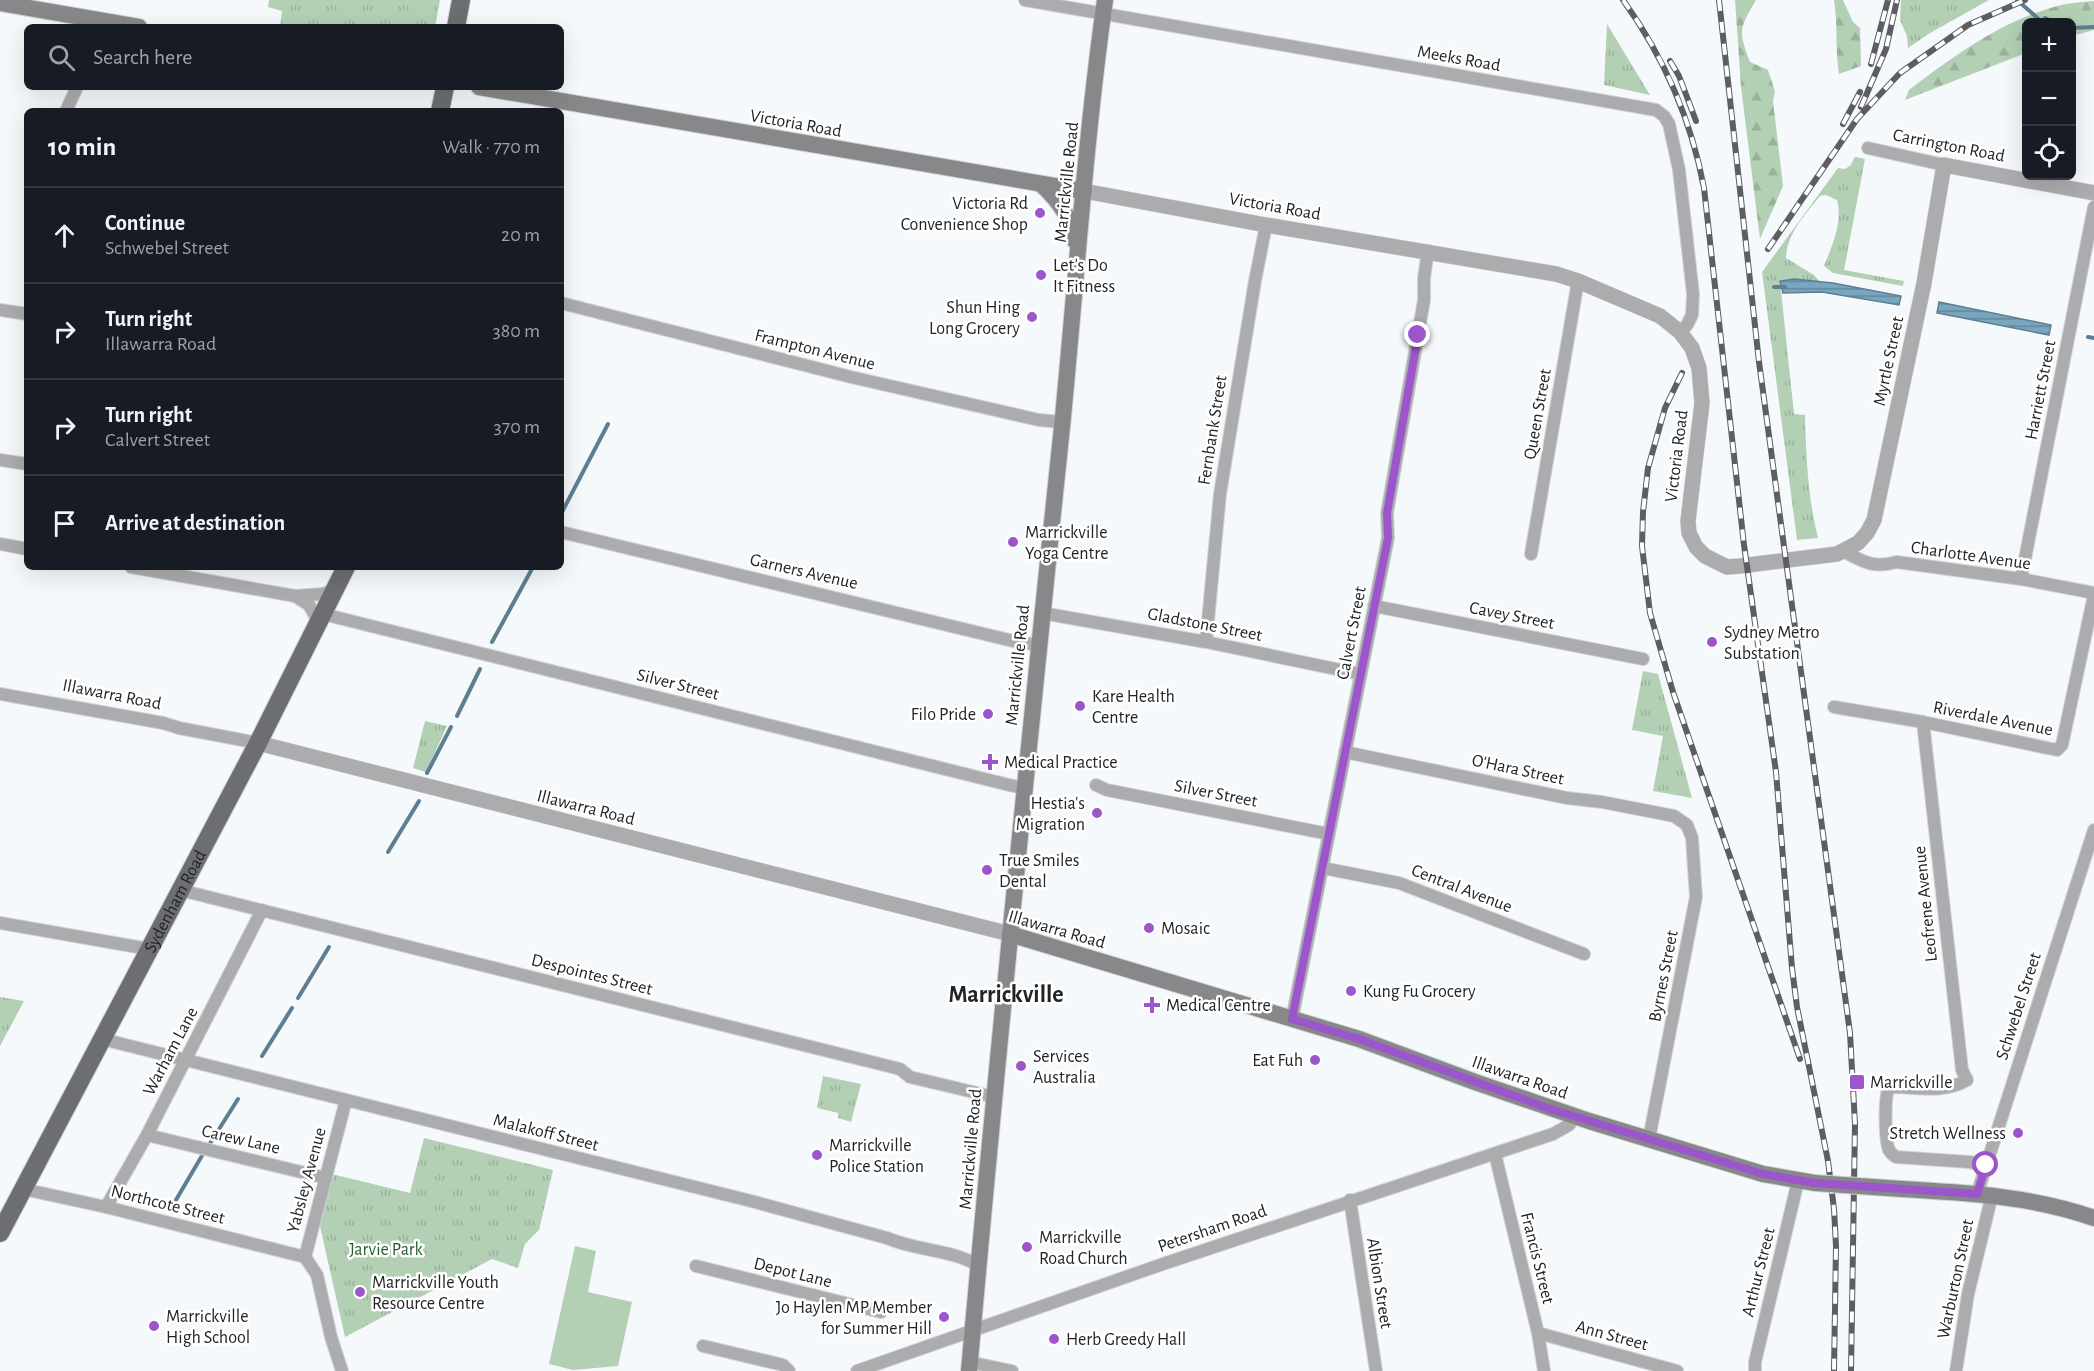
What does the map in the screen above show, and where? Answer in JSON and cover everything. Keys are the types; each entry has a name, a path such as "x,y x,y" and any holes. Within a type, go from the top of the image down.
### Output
{"main road":[{"path":"456,24 460,0"},
{"path":"0,3 88,23"},
{"name":"Marrickville Road","path":"969,1366 1024,788 1104,7"},
{"path":"441,108 444,90"},
{"name":"Victoria Road","path":"496,90 1084,191"},
{"path":"1042,185 1069,220 1074,234 1077,257"},
{"name":"Sydenham Road","path":"0,1233 258,743 345,570"},
{"name":"Illawarra Road","path":"1010,934 1359,1039 1575,1117 1763,1174 1806,1182 1984,1195 2059,1206 2094,1218"}],"street":[{"name":"Meeks Road","path":"1025,0 1104,7 1656,110 1670,124 1693,294 1692,315 1680,332"},
{"path":"67,108 76,90"},
{"name":"Carrington Road","path":"1868,148 1944,165 2094,193"},
{"name":"Myrtle Street","path":"1845,552 1858,543 1874,520 1924,284 1944,165"},
{"name":"Victoria Road","path":"1084,191 1266,225 1545,272 1578,281 1659,316 1680,332 1692,348 1696,358 1701,390 1700,422 1688,521 1689,533 1696,547 1716,563 1727,567 1821,557 1845,552"},
{"name":"Harriett Street","path":"2021,579 2094,207"},
{"name":"Fernbank Street","path":"1206,642 1220,495 1266,225"},
{"name":"Calvert Street","path":"1292,1019 1388,538 1387,513 1424,300 1428,251"},
{"name":"Queen Street","path":"1531,554 1578,281"},
{"name":"Frampton Avenue","path":"564,304 851,377 1039,420 1062,422"},
{"path":"0,309 24,313"},
{"path":"0,460 24,464"},
{"name":"Garners Avenue","path":"564,533 1017,642 1040,645"},
{"path":"0,544 24,548"},
{"name":"Charlotte Avenue","path":"1845,552 1881,567 1897,562 2021,579 2094,594"},
{"path":"149,570 295,596 335,591"},
{"name":"Riverdale Avenue","path":"1834,707 1923,722 2056,750 2062,746 2094,594"},
{"path":"295,596 309,605 321,619"},
{"name":"Cavey Street","path":"1374,606 1643,659"},
{"name":"Gladstone Street","path":"1042,613 1206,642 1360,674"},
{"name":"Silver Street","path":"321,619 1024,788"},
{"name":"Illawarra Road","path":"0,694 152,721 258,743 1010,934"},
{"name":"Leofrene Avenue","path":"1923,722 1962,1071 1967,1080 1946,1089 1896,1087 1889,1089 1886,1097 1888,1149 1893,1155 1899,1157 1986,1165"},
{"name":"O'Hara Street","path":"1345,752 1567,798 1602,802 1674,816 1683,821"},
{"name":"Silver Street","path":"1096,785 1107,790 1329,834"},
{"name":"Byrnes Street","path":"1649,1139 1696,897 1692,838 1683,821"},
{"name":"Schwebel Street","path":"1984,1195 1986,1165 2094,830"},
{"name":"Central Avenue","path":"1323,868 1399,883 1584,954"},
{"name":"Despointes Street","path":"180,890 889,1066 900,1069 910,1077 994,1097"},
{"name":"Warham Lane","path":"106,1207 147,1135 262,910"},
{"path":"0,923 149,949"},
{"name":"Malakoff Street","path":"102,1039 755,1202 898,1243 968,1259 979,1266"},
{"name":"Yabsley Avenue","path":"342,1371 331,1338 317,1275 305,1257 346,1100"},
{"name":"Petersham Road","path":"857,1371 1350,1200 1553,1134 1569,1125 1575,1117"},
{"name":"Carew Lane","path":"147,1135 326,1178"},
{"name":"Francis Street","path":"1495,1154 1538,1334 1544,1371"},
{"name":"Arthur Street","path":"1755,1371 1755,1362 1806,1182"},
{"name":"Northcote Street","path":"23,1190 106,1207 305,1257"},
{"name":"Warburton Street","path":"1956,1371 1984,1195"},
{"name":"Albion Street","path":"1350,1200 1376,1371"},
{"name":"Depot Lane","path":"696,1266 881,1312"},
{"name":"Ann Street","path":"1538,1334 1677,1371"},
{"path":"703,1346 783,1365 789,1371"},
{"path":"969,1366 1012,1371"}],"green space":[{"path":"269,0 440,0 436,24 280,24 282,11 268,7"},
{"path":"1735,0 1756,0 1743,24 1743,43 1750,62 1768,70 1775,91 1773,101 1783,186 1760,239 1741,87"},
{"path":"1834,0 1843,0 1853,22 1860,28 1861,66 1839,74 1837,56"},
{"path":"1901,0 1989,0 1908,48 1907,36 1900,20"},
{"path":"2094,1 2094,30 2076,35 2076,18 2024,18 2057,6"},
{"path":"2022,19 2022,55 1905,100 1909,90 1961,52"},
{"path":"1607,24 1650,95 1604,85"},
{"path":"1856,157 1865,159 1844,270 1904,281 1903,286 1833,273 1824,266 1836,234 1839,217 1837,200 1826,195 1820,196 1793,232 1786,258 1814,275 1820,282 1794,279 1780,281 1794,414 1805,415 1808,477 1818,538 1797,540 1762,272 1838,168 1845,169"},
{"path":"1643,671 1658,674 1692,798 1653,791 1663,736 1632,730"},
{"path":"425,721 447,726 426,772 413,768"},
{"path":"0,997 24,1001 0,1046"},
{"path":"823,1076 861,1084 851,1122 838,1118 838,1113 817,1108"},
{"name":"Jarvie Park","path":"424,1138 553,1170 539,1230 525,1244 518,1268 492,1259 345,1337 319,1222 332,1174 410,1193"},
{"path":"575,1246 596,1251 588,1292 632,1302 618,1366 573,1370 549,1364"},
{"path":"432,1258 440,1288 385,1302 378,1272"}],"water":[{"path":"1794,279 1833,283 1901,296 1899,305 1822,292 1783,293 1780,281"},
{"path":"1939,302 2051,325 2049,335 1937,313"}],"waterway":[{"path":"2017,0 2037,18"},
{"path":"2076,28 2094,27"},
{"path":"1774,287 1785,287"},
{"path":"2088,337 2094,338"},
{"path":"564,508 608,424"},
{"path":"492,642 531,570"},
{"path":"457,716 480,669"},
{"path":"427,773 451,727"},
{"path":"388,852 419,801"},
{"path":"298,998 329,947"},
{"path":"262,1056 292,1008"},
{"path":"209,1145 238,1099"},
{"path":"173,1205 203,1154"}],"railway":[{"path":"1623,0 1651,44 1674,90 1692,138 1704,188 1744,545 1776,772 1792,968 1797,1007 1828,1161 1834,1209 1836,1246 1834,1371"},
{"path":"1719,0 1759,362 1850,1033 1855,1124 1851,1371"},
{"path":"1871,64 1888,0"},
{"path":"1861,107 1886,49 1897,0"},
{"path":"1768,249 1857,119 1900,73 1968,25 2025,0"},
{"path":"1670,61 1679,76 1696,121"},
{"path":"1843,124 1860,92"},
{"path":"1682,373 1665,408 1648,468 1642,546 1650,613 1673,692 1800,1059"}],"place":[{"name":"Victoria Rd Convenience Shop","path":"1040,213"},
{"name":"Let's Do It Fitness","path":"1041,275"},
{"name":"Shun Hing Long Grocery","path":"1032,317"},
{"name":"Marrickville Yoga Centre","path":"1013,542"},
{"name":"Sydney Metro Substation","path":"1712,642"},
{"name":"Kare Health Centre","path":"1080,706"},
{"name":"Filo Pride","path":"988,714"},
{"name":"Medical Practice","path":"990,762"},
{"name":"Hestia's Migration","path":"1097,813"},
{"name":"True Smiles Dental","path":"987,870"},
{"name":"Mosaic","path":"1149,928"},
{"name":"Kung Fu Grocery","path":"1351,991"},
{"name":"Medical Centre","path":"1152,1005"},
{"name":"Eat Fuh","path":"1315,1060"},
{"name":"Services Australia","path":"1021,1066"},
{"name":"Marrickville","path":"1857,1082"},
{"name":"Stretch Wellness","path":"2018,1133"},
{"name":"Marrickville Police Station","path":"817,1155"},
{"name":"Marrickville Road Church","path":"1027,1247"},
{"name":"Marrickville Youth Resource Centre","path":"360,1292"},
{"name":"Jo Haylen MP Member for Summer Hill","path":"944,1317"},
{"name":"Marrickville High School","path":"154,1326"},
{"name":"Herb Greedy Hall","path":"1054,1339"}],"district":[{"name":"Marrickville","path":"1006,994"}],"route":[{"path":"1418,335 1387,513 1388,538 1292,1019 1359,1039 1547,1108 1763,1174 1815,1183 1977,1194 1986,1165"}]}
